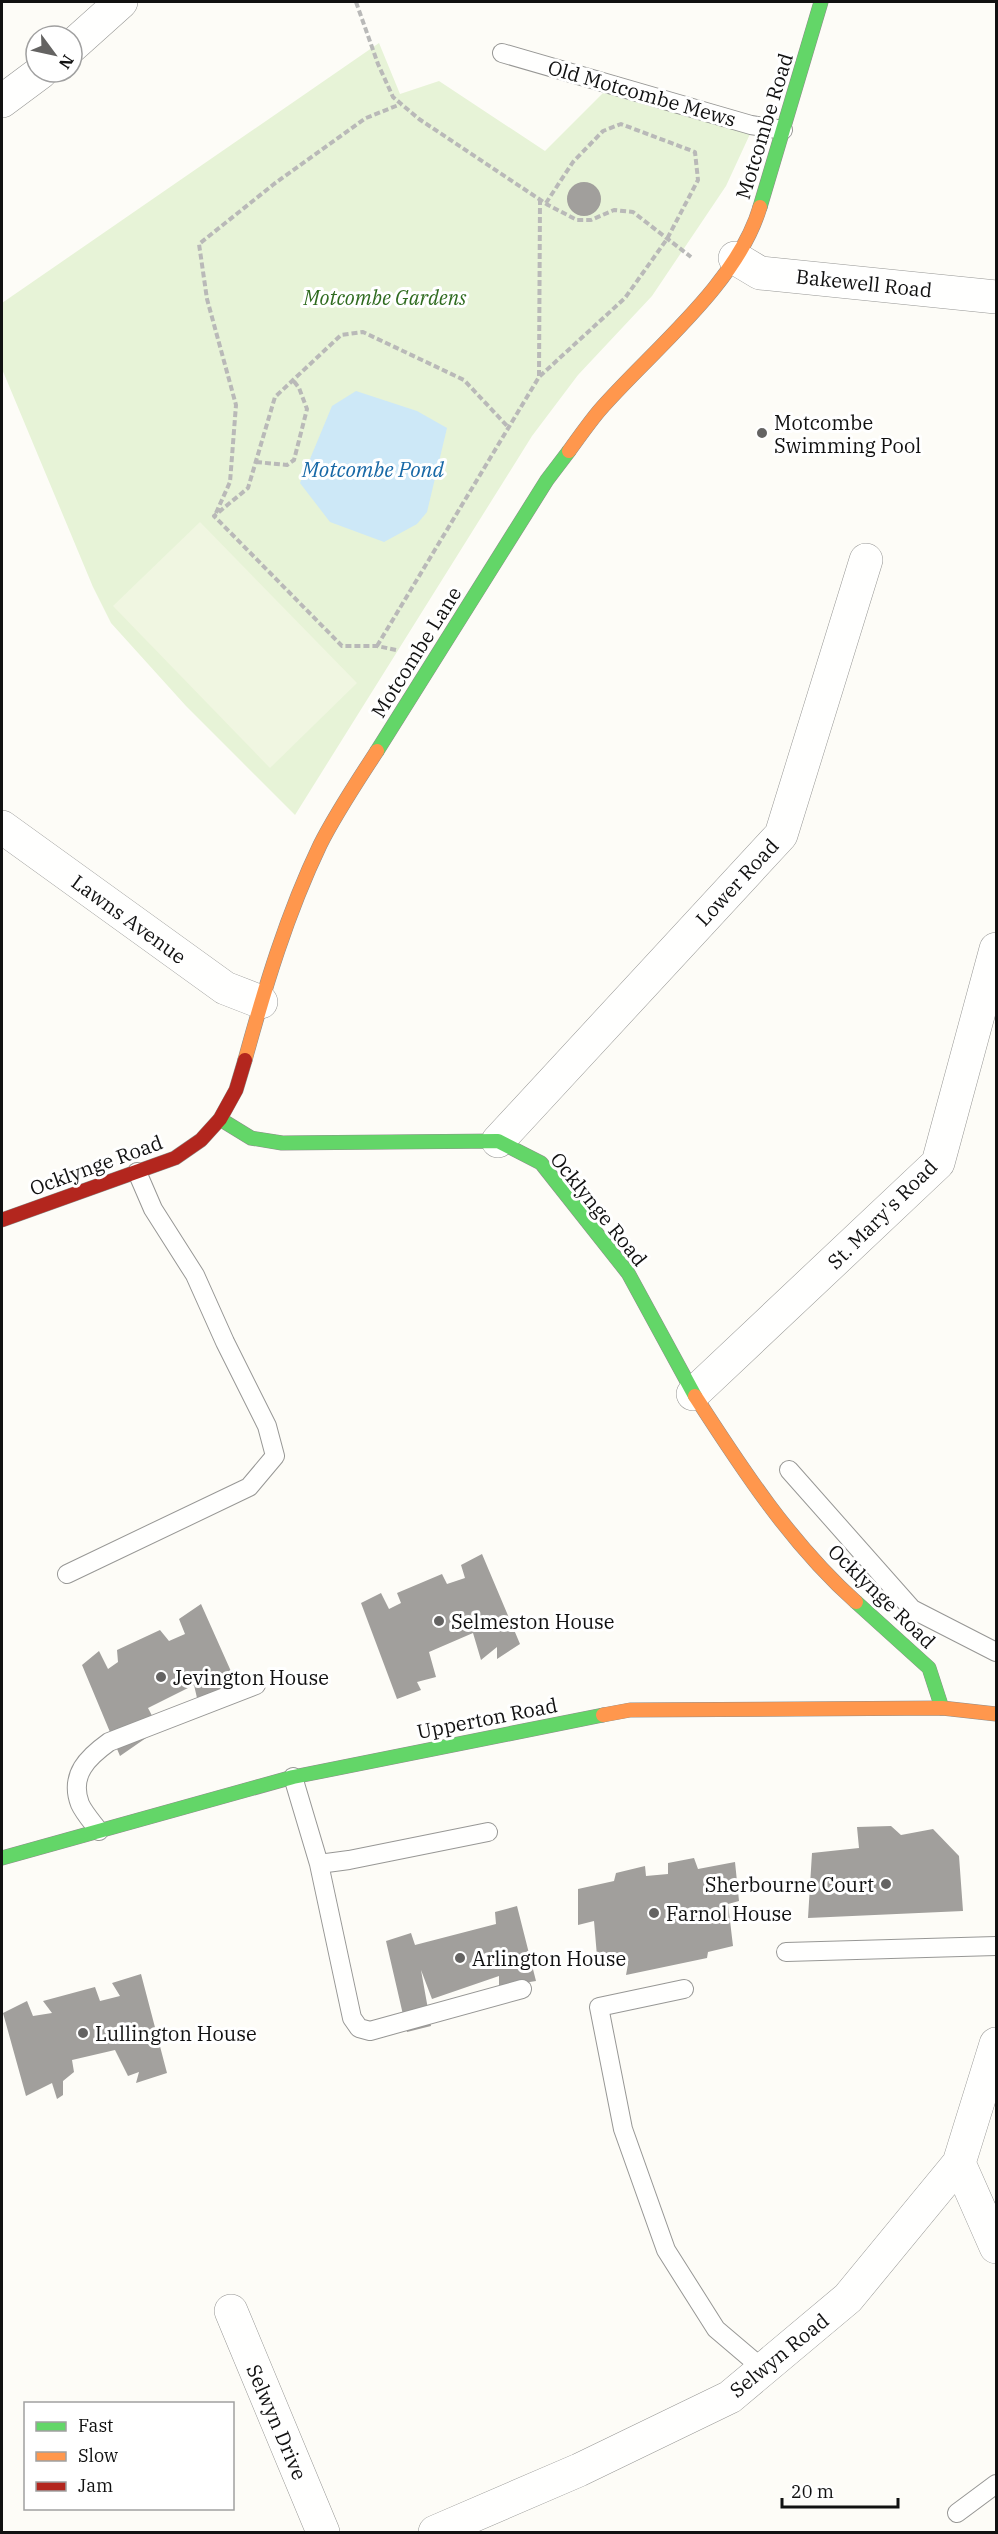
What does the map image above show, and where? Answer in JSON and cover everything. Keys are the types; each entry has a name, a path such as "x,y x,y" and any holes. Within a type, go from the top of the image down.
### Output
{"street":[{"path":"84,35 121,2"},
{"name":"Motcombe Road","path":"727,268 758,213 821,2"},
{"path":"2,100 24,84"},
{"name":"Bakewell Road","path":"727,268 996,297"},
{"name":"Motcombe Lane","path":"220,1119 236,1090 261,1002 294,906 321,844 547,480 592,420 689,318 727,268"},
{"name":"Lower Road","path":"498,1141 781,835 866,560"},
{"name":"Lawns Avenue","path":"2,827 225,988 261,1002"},
{"name":"St. Mary's Road","path":"693,1394 938,1163 996,949"},
{"name":"Ocklynge Road","path":"2,1220 175,1158 201,1140 220,1119 251,1138 282,1143 498,1141 542,1163 628,1273 693,1394 744,1473 829,1578 929,1668 942,1708"},
{"name":"Upperton Road","path":"2,1858 293,1777 630,1710 942,1708 995,1721"},
{"name":"Selwyn Road","path":"435,2532 579,2470 730,2397 848,2298 959,2163 996,2044"},
{"path":"959,2163 996,2247"},
{"name":"Selwyn Drive","path":"231,2311 323,2532"}],"lane":[{"name":"Old Motcombe Mews","path":"502,53 751,125 783,130"},
{"path":"67,1574 249,1487 275,1456 267,1426 195,1275 153,1209 136,1172"},
{"path":"789,1470 912,1609 996,1652"},
{"path":"99,1831 80,1803 77,1777 89,1756 109,1742 256,1685"},
{"path":"293,1777 314,1841 352,2018 358,2028 370,2031 522,1989"},
{"path":"319,1864 488,1832"},
{"path":"786,1952 996,1946"},
{"path":"684,1989 599,2007 623,2129 666,2250 716,2329 763,2369"},
{"path":"957,2513 996,2484"}],"path":[{"path":"356,2 378,64 393,97 419,119 540,200 577,220 591,220 614,210 633,212 667,239 727,268"},
{"path":"214,516 230,482 236,405 207,299 199,244 274,184 366,118 401,104"},
{"path":"376,646 539,377 625,298 667,239 698,180 695,152 621,124 603,131 573,162 546,203"},
{"path":"539,377 540,200"},
{"path":"214,516 248,488 275,397 341,335 363,332 464,380 509,428"},
{"path":"256,462 287,465 294,460 307,408 293,380"},
{"path":"214,516 342,646 376,646 436,656"}],"green space":[{"name":"Motcombe Gardens","path":"379,43 400,94 439,81 545,151 604,92 750,134 726,186 652,296 578,375 532,436 295,815 186,706 111,623 93,587 2,369 2,303"},
{"path":"200,522 357,683 270,768 113,606"}],"water":[{"name":"Motcombe Pond","path":"356,391 417,411 447,428 427,512 417,524 384,542 330,522 300,483 332,406"}],"building":[{"path":"584,182 596,187 601,199 596,211 584,216 572,211 567,199 572,187"},
{"name":"Selmeston House","path":"482,1554 520,1644 497,1659 497,1647 481,1660 473,1633 429,1652 436,1677 417,1682 421,1690 397,1699 361,1603 381,1593 389,1609 401,1603 397,1593 442,1574 447,1584 465,1578 461,1565"},
{"name":"Jevington House","path":"201,1604 238,1687 200,1711 194,1685 148,1708 159,1729 120,1756 82,1665 99,1651 108,1669 118,1662 117,1650 160,1630 169,1641 185,1634 179,1619"},
{"name":"Sherbourne Court","path":"891,1826 901,1835 933,1829 959,1856 963,1911 808,1918 812,1853 859,1848 857,1827"},
{"name":"Farnol House","path":"694,1858 698,1869 735,1862 739,1901 728,1904 733,1946 708,1952 707,1958 626,1975 628,1964 598,1968 594,1921 578,1925 578,1889 614,1881 616,1873 645,1866 646,1876 668,1874 668,1863"},
{"name":"Arlington House","path":"517,1906 536,1981 499,1987 499,1976 432,1999 421,1970 431,2026 407,2032 386,1941 411,1933 415,1945 496,1924 495,1912"},
{"name":"Lullington House","path":"141,1974 167,2073 136,2083 139,2072 128,2076 115,2050 72,2060 74,2072 63,2081 63,2095 57,2099 52,2083 26,2096 3,2013 27,2001 33,2016 52,2013 43,2001 95,1987 100,2001 120,1996 112,1983"}],"traffic: fast":[{"path":"760,207 821,2"},
{"path":"377,751 547,480 569,451"},
{"path":"220,1119 251,1138 282,1143 498,1141 541,1163 628,1273 695,1396"},
{"path":"856,1602 929,1668 942,1708"},
{"path":"2,1858 293,1777 603,1715"}],"traffic: slow":[{"path":"569,451 599,411 713,290 749,236 760,207"},
{"path":"245,1060 278,951 308,871 333,821 377,751"},
{"path":"695,1396 749,1478 789,1531 810,1556 856,1602"},
{"path":"603,1715 630,1710 942,1708 996,1714"}],"traffic: jam":[{"path":"2,1220 175,1158 201,1140 220,1119 236,1090 245,1060"}],"place":[{"name":"Motcombe Swimming Pool","path":"762,433"},
{"name":"Selmeston House","path":"439,1621"},
{"name":"Jevington House","path":"161,1677"},
{"name":"Sherbourne Court","path":"886,1884"},
{"name":"Farnol House","path":"654,1913"},
{"name":"Arlington House","path":"460,1958"},
{"name":"Lullington House","path":"83,2033"}]}
